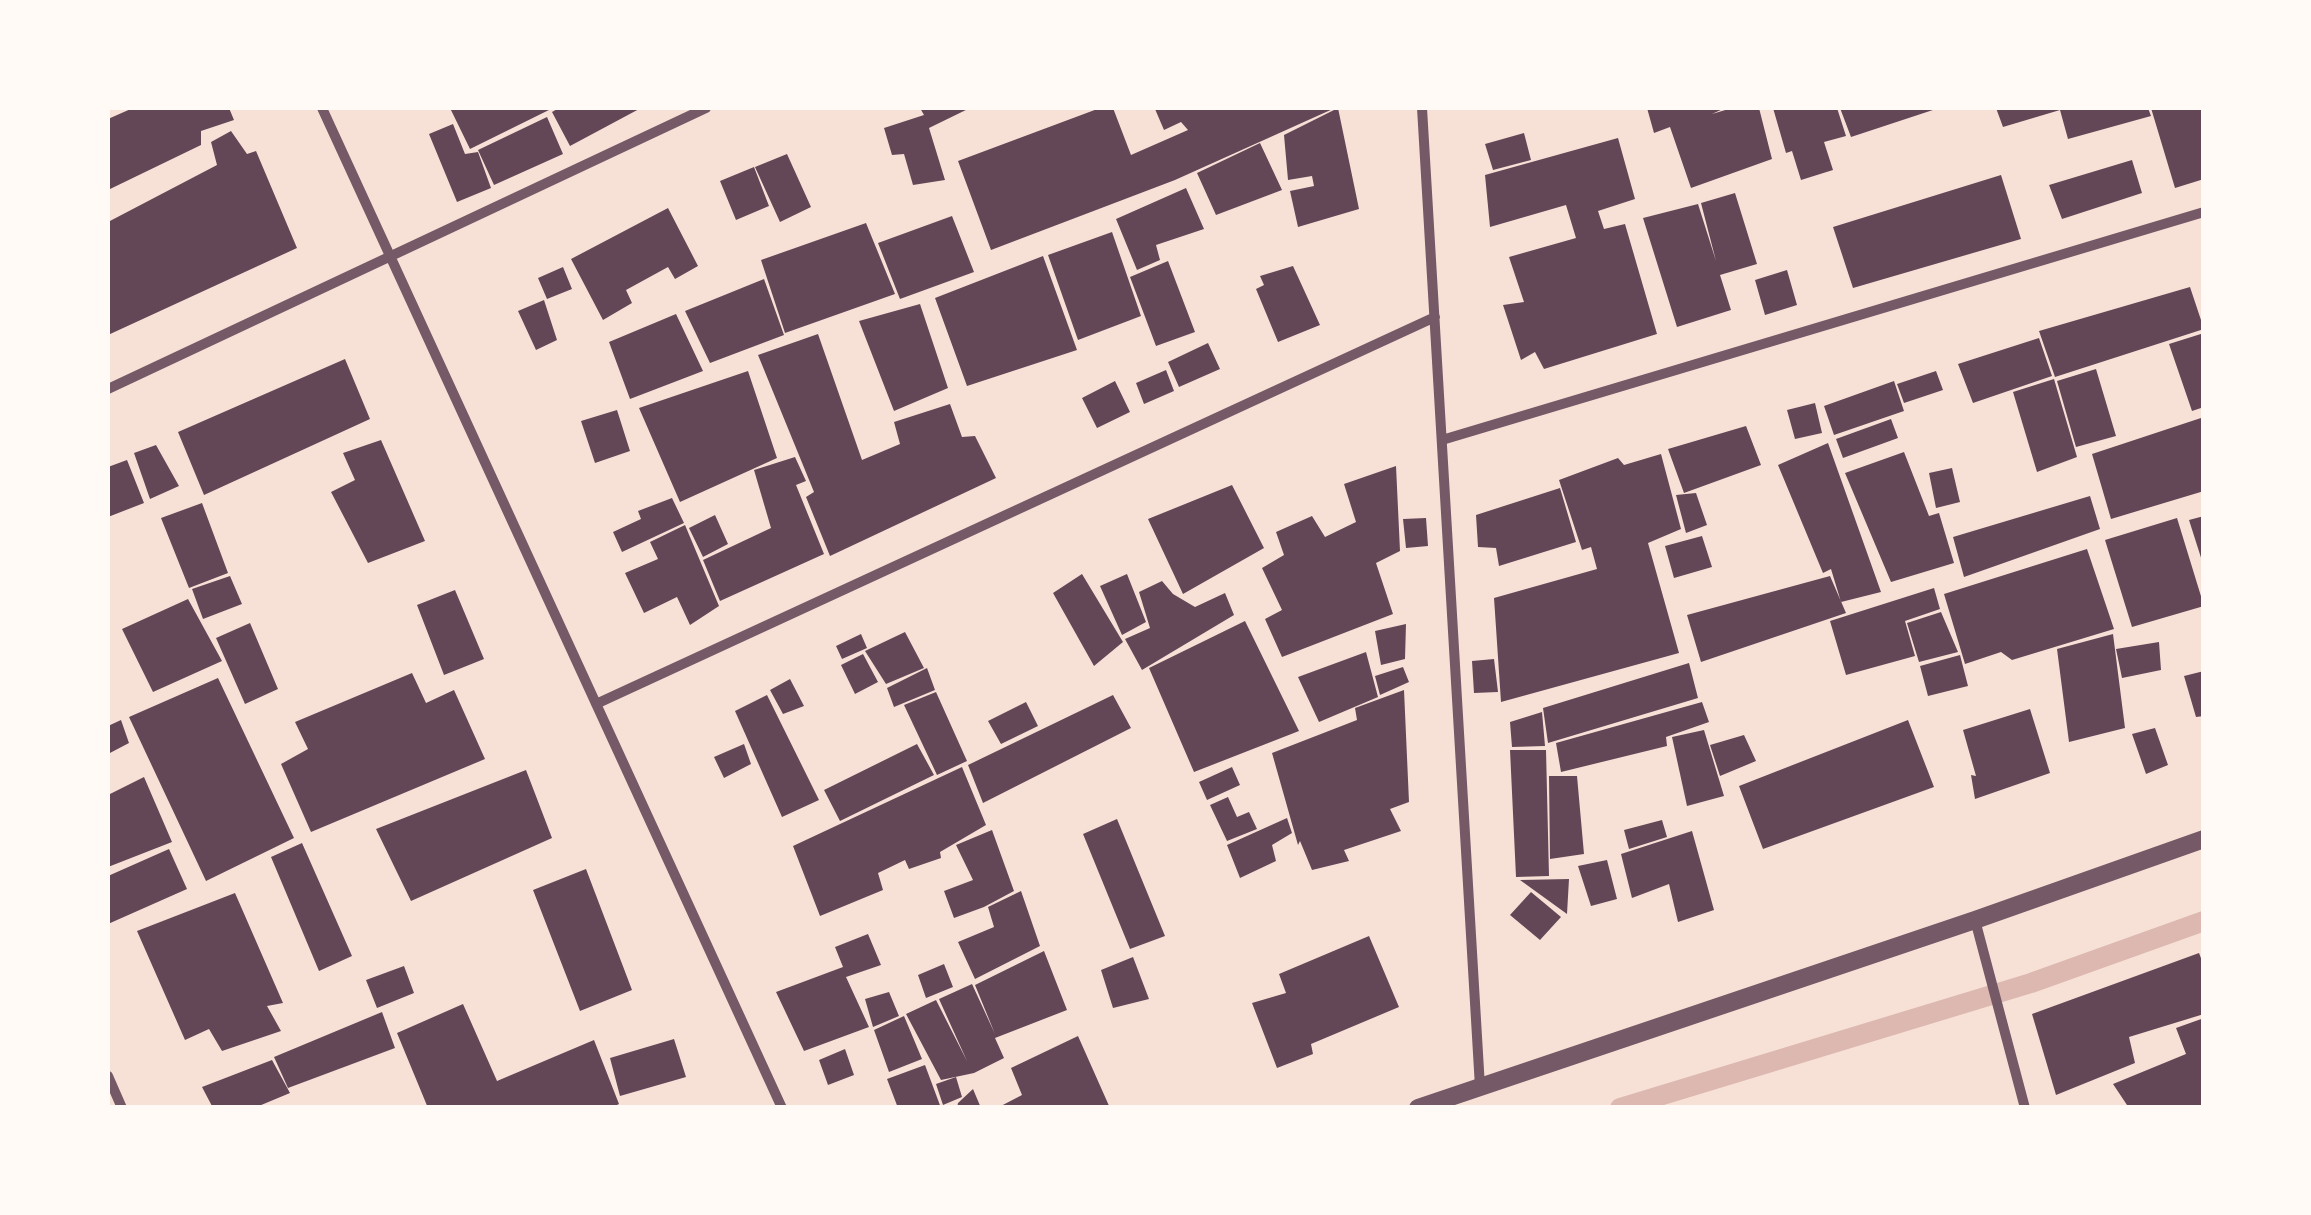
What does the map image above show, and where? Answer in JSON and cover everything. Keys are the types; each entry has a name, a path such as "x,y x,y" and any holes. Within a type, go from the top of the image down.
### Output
{"street":[{"path":"322,108 782,1108"},
{"path":"108,390 706,108"},
{"path":"1422,108 1480,1087"},
{"path":"1442,440 2204,212"},
{"path":"596,704 1435,318"},
{"path":"1418,1108 2204,839"},
{"path":"1974,920 2025,1108"},
{"path":"108,1076 122,1108"}],"building":[{"path":"133,108 229,108 234,120 201,131 201,145 108,190 108,119"},
{"path":"450,108 553,108 470,149"},
{"path":"559,108 641,108 570,146 552,112"},
{"path":"920,108 970,108 929,128 945,180 913,185 904,154 892,155 884,128 924,115"},
{"path":"1100,108 1113,108 1131,155 1188,130 1181,122 1164,130 1155,109 1158,108 1335,108 1175,180 991,250 958,161"},
{"path":"1338,108 1359,209 1298,227 1290,191 1314,186 1312,176 1288,180 1284,135"},
{"path":"1647,108 1725,108 1712,114 1732,108 1759,108 1772,159 1691,188 1670,127 1654,133"},
{"path":"1773,108 1837,108 1846,136 1824,142 1833,170 1801,180 1792,151 1786,153"},
{"path":"1840,108 1939,108 1851,137"},
{"path":"1996,108 2148,108 2151,116 2068,139 2060,110 2003,127"},
{"path":"2151,108 2204,108 2204,179 2175,188"},
{"path":"547,117 563,154 494,185 478,150"},
{"path":"453,124 465,154 478,152 491,188 457,202 429,134"},
{"path":"231,131 247,154 256,151 297,248 108,335 108,222 217,165 211,142"},
{"path":"1524,133 1531,160 1493,170 1485,144"},
{"path":"1618,138 1635,199 1598,211 1604,229 1625,224 1657,334 1544,369 1535,352 1521,360 1503,305 1524,302 1509,257 1576,238 1566,205 1490,227 1485,175"},
{"path":"1260,143 1282,190 1216,215 1197,173"},
{"path":"787,154 811,207 780,222 755,167"},
{"path":"2132,160 2142,193 2062,219 2049,185"},
{"path":"754,167 769,206 736,220 720,181"},
{"path":"2001,175 2021,239 1853,288 1833,227"},
{"path":"1186,188 1204,229 1156,245 1160,260 1137,270 1116,219"},
{"path":"1735,193 1757,264 1720,275 1731,310 1677,327 1643,218 1698,204 1716,261 1701,203"},
{"path":"668,208 698,266 675,279 668,267 626,290 632,303 603,320 571,259"},
{"path":"952,216 974,272 900,299 878,243"},
{"path":"866,223 895,294 785,333 761,260"},
{"path":"1112,232 1141,316 1078,340 1048,255"},
{"path":"1043,256 1077,350 967,386 935,298"},
{"path":"1168,261 1195,332 1156,346 1130,277"},
{"path":"1293,266 1320,325 1278,342 1256,289 1264,285 1260,276"},
{"path":"563,267 572,289 547,299 538,278"},
{"path":"1787,270 1797,305 1765,315 1755,280"},
{"path":"764,279 784,335 710,363 685,311"},
{"path":"2190,287 2204,329 2055,377 2039,331"},
{"path":"544,300 557,340 536,350 518,311"},
{"path":"920,304 948,388 894,411 859,321"},
{"path":"676,314 703,371 630,399 609,342"},
{"path":"2204,333 2204,407 2192,411 2169,344"},
{"path":"818,334 862,460 900,444 894,422 950,404 962,437 975,436 996,478 830,556 806,497 814,492 758,355"},
{"path":"2039,338 2052,376 1973,403 1958,364"},
{"path":"1208,343 1220,369 1179,387 1168,362"},
{"path":"345,359 370,419 204,495 178,432"},
{"path":"2096,369 2116,436 2076,447 2057,381"},
{"path":"1166,370 1174,391 1144,404 1136,383"},
{"path":"748,371 777,458 680,502 639,408"},
{"path":"1936,371 1943,390 1904,403 1897,384"},
{"path":"2054,379 2077,457 2037,472 2013,392"},
{"path":"1115,381 1130,412 1097,428 1082,398"},
{"path":"1894,381 1904,411 1834,435 1824,406"},
{"path":"1815,403 1822,433 1795,439 1787,410"},
{"path":"617,410 630,451 595,463 581,421"},
{"path":"2204,417 2204,491 2111,519 2092,454"},
{"path":"1891,419 1898,438 1843,458 1836,439"},
{"path":"1746,426 1761,465 1684,493 1668,449"},
{"path":"381,440 425,541 368,563 331,492 355,480 343,453"},
{"path":"1828,443 1881,592 1841,602 1831,569 1823,573 1778,465"},
{"path":"156,445 179,486 150,499 134,453"},
{"path":"1904,452 1929,516 1939,513 1954,563 1891,582 1845,473"},
{"path":"1661,454 1681,529 1648,543 1679,653 1501,702 1494,598 1597,569 1591,547 1582,550 1559,480 1618,458 1624,465"},
{"path":"795,457 806,481 796,485 824,554 720,601 703,560 771,528 754,470"},
{"path":"127,460 144,503 108,517 108,467"},
{"path":"1396,466 1400,551 1376,563 1393,614 1282,657 1265,619 1282,610 1262,568 1284,555 1276,532 1312,516 1325,537 1356,522 1344,484"},
{"path":"1952,468 1960,502 1936,508 1929,473"},
{"path":"1232,485 1264,548 1183,594 1148,519"},
{"path":"1560,488 1576,542 1499,566 1496,548 1478,547 1476,515"},
{"path":"1696,493 1707,525 1686,533 1676,495"},
{"path":"2090,496 2100,529 1964,577 1953,537"},
{"path":"672,498 684,523 622,552 613,532 641,519 638,511"},
{"path":"202,503 228,573 189,588 161,518"},
{"path":"715,515 728,544 703,557 689,528"},
{"path":"2204,516 2204,564 2203,564 2189,520"},
{"path":"1426,518 1428,546 1406,548 1403,519"},
{"path":"2177,518 2204,606 2132,627 2105,540"},
{"path":"685,525 719,606 690,625 677,597 644,613 625,573 658,559 650,542"},
{"path":"1702,536 1712,567 1674,578 1665,546"},
{"path":"2087,549 2114,629 2012,660 2001,652 1965,664 1944,594"},
{"path":"1082,574 1123,642 1094,666 1053,593"},
{"path":"1127,574 1146,622 1122,635 1100,586"},
{"path":"230,576 242,604 203,619 192,589"},
{"path":"1830,576 1846,613 1701,662 1687,615"},
{"path":"1162,581 1173,594 1195,607 1225,593 1234,615 1142,670 1125,639 1150,628 1139,592"},
{"path":"1934,588 1940,609 1905,621 1915,656 1846,675 1830,621"},
{"path":"455,590 484,659 444,675 417,605"},
{"path":"188,599 222,661 153,692 122,629"},
{"path":"1941,612 1958,652 1919,662 1907,623"},
{"path":"1245,621 1299,731 1194,772 1149,668"},
{"path":"250,623 278,689 245,704 216,638"},
{"path":"1406,624 1405,659 1381,665 1375,631"},
{"path":"905,632 924,668 886,684 865,651"},
{"path":"861,634 867,648 842,659 836,646"},
{"path":"2113,634 2125,728 2069,742 2057,649"},
{"path":"2159,642 2161,670 2122,678 2116,649"},
{"path":"1366,652 1378,697 1319,722 1298,677"},
{"path":"863,654 878,682 855,694 841,665"},
{"path":"1960,655 1968,686 1928,696 1920,666"},
{"path":"1494,659 1498,692 1474,693 1472,661"},
{"path":"1689,663 1698,698 1548,743 1543,708"},
{"path":"1403,667 1409,682 1380,695 1375,676"},
{"path":"927,668 935,690 894,707 887,688"},
{"path":"2204,671 2204,716 2196,717 2184,676"},
{"path":"412,673 426,703 454,690 485,759 311,832 281,764 308,749 295,722"},
{"path":"218,678 294,838 206,881 129,717"},
{"path":"790,679 804,706 783,714 770,690"},
{"path":"1404,690 1409,802 1390,809 1401,831 1344,850 1349,861 1312,870 1300,841 1298,845 1272,753 1357,720 1355,708"},
{"path":"936,692 967,761 937,775 904,705"},
{"path":"767,695 819,800 782,817 735,711"},
{"path":"1113,695 1131,728 983,803 968,765"},
{"path":"1026,702 1038,726 1001,744 988,721"},
{"path":"1702,702 1709,722 1666,737 1667,746 1561,772 1556,743"},
{"path":"2030,709 2050,773 1975,799 1971,775 1976,776 1963,730"},
{"path":"1542,712 1545,746 1512,747 1510,722"},
{"path":"121,720 129,743 108,754 108,726"},
{"path":"1908,720 1934,787 1763,849 1739,786"},
{"path":"2155,728 2168,765 2146,774 2132,734"},
{"path":"1704,730 1724,796 1687,806 1672,737"},
{"path":"1744,735 1756,761 1720,776 1710,745"},
{"path":"744,744 751,764 724,778 714,757"},
{"path":"917,744 934,775 840,821 824,790"},
{"path":"1510,750 1546,750 1549,876 1516,877"},
{"path":"962,767 986,825 940,852 941,858 909,869 905,860 878,873 883,890 820,916 793,846"},
{"path":"1232,767 1240,785 1207,800 1199,782"},
{"path":"526,770 552,838 411,901 376,829"},
{"path":"1549,776 1577,776 1584,854 1550,859"},
{"path":"144,777 172,842 108,867 108,795"},
{"path":"1228,797 1237,817 1249,812 1257,829 1227,841 1210,805"},
{"path":"1287,818 1292,833 1272,845 1276,861 1240,878 1227,845"},
{"path":"1117,819 1165,936 1130,949 1083,834"},
{"path":"1662,820 1667,837 1629,849 1624,830"},
{"path":"992,830 1014,891 954,918 944,891 973,880 956,845"},
{"path":"1692,831 1714,910 1678,922 1669,884 1632,898 1621,854"},
{"path":"302,843 352,956 319,971 271,857"},
{"path":"169,849 187,889 108,924 108,876"},
{"path":"1607,860 1617,899 1591,906 1578,866"},
{"path":"586,869 632,990 580,1011 533,890"},
{"path":"1569,879 1567,914 1520,880"},
{"path":"1021,891 1040,946 975,979 958,942 994,927 988,907"},
{"path":"1531,892 1561,917 1540,940 1510,915"},
{"path":"235,893 283,1003 267,1006 281,1031 222,1051 209,1029 185,1040 137,931"},
{"path":"868,934 881,965 846,977 869,1027 804,1051 776,992 843,967 835,947"},
{"path":"1369,936 1399,1007 1311,1044 1313,1054 1277,1068 1252,1003 1286,993 1279,974"},
{"path":"1044,951 1067,1010 995,1038 1004,1058 974,1073 941,1080 906,1014 936,1000 967,1061 939,999 972,984 995,1034 975,985"},
{"path":"2199,953 2204,966 2204,1014 2129,1037 2135,1063 2056,1095 2032,1014"},
{"path":"1133,957 1149,999 1113,1008 1101,970"},
{"path":"944,964 953,987 926,998 918,975"},
{"path":"404,966 414,993 377,1008 366,980"},
{"path":"889,992 899,1016 873,1027 865,999"},
{"path":"463,1004 497,1081 594,1040 619,1104 611,1108 428,1108 397,1033"},
{"path":"382,1012 395,1048 288,1088 274,1057"},
{"path":"904,1016 922,1059 889,1072 874,1030"},
{"path":"2204,1018 2204,1108 2129,1108 2113,1084 2186,1054 2176,1028"},
{"path":"1078,1036 1110,1108 997,1108 1022,1095 1011,1068"},
{"path":"674,1039 686,1077 620,1096 610,1058"},
{"path":"845,1049 854,1075 828,1085 819,1060"},
{"path":"272,1060 290,1093 254,1108 213,1108 202,1087"},
{"path":"925,1065 941,1108 898,1108 887,1079"},
{"path":"956,1077 962,1097 943,1105 936,1084"},
{"path":"973,1089 981,1108 957,1108 958,1103"}],"waterway":[{"path":"1620,1108 2031,983 2204,921"}]}
